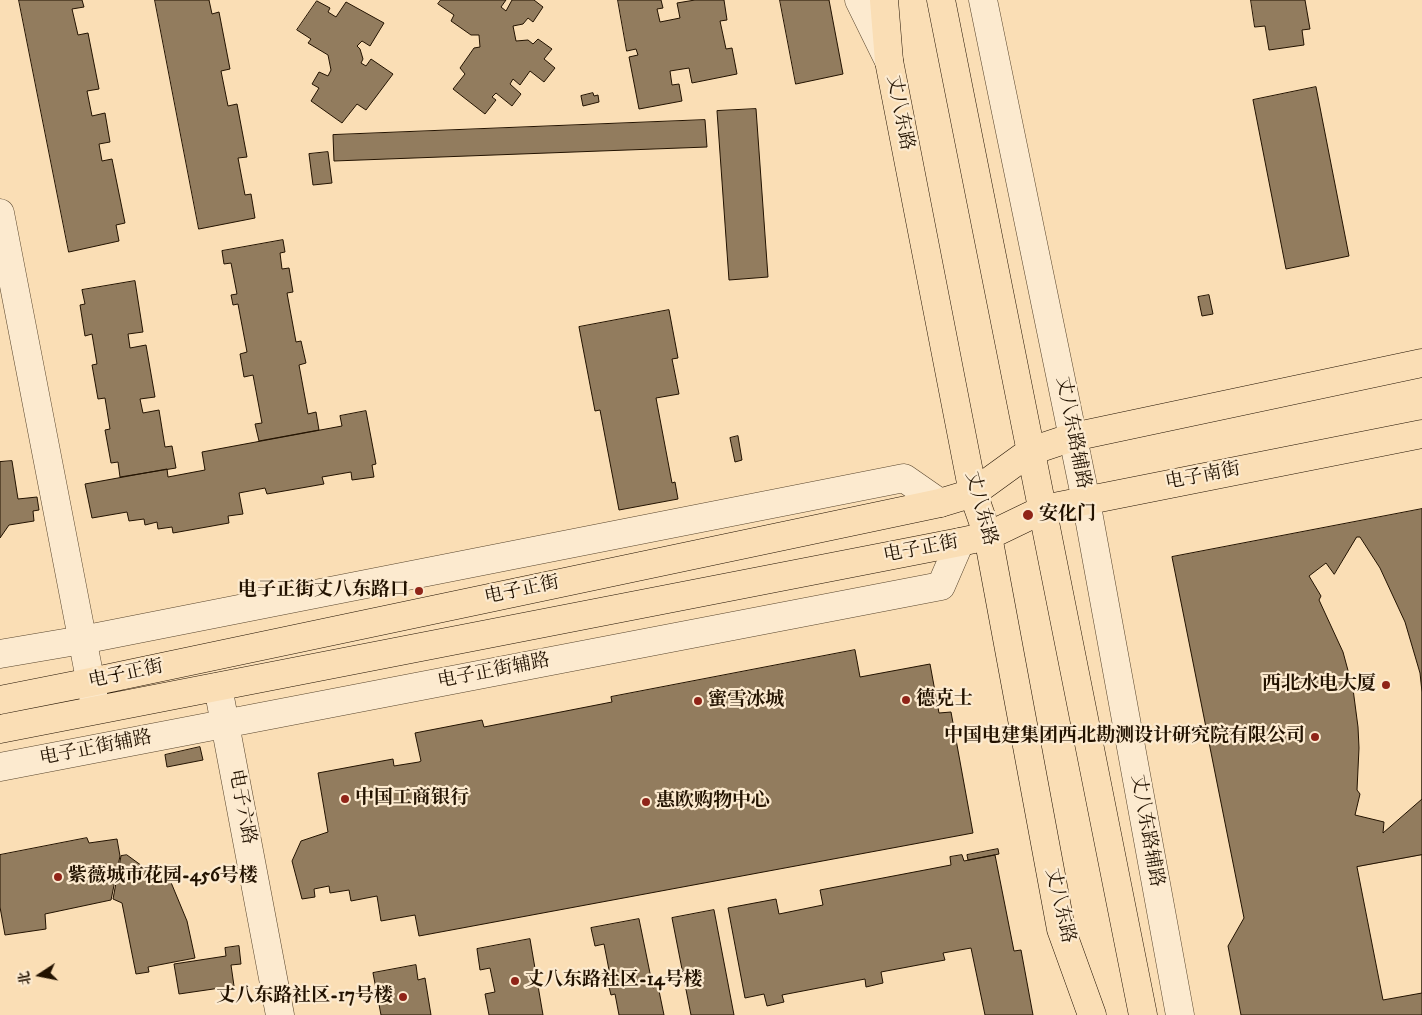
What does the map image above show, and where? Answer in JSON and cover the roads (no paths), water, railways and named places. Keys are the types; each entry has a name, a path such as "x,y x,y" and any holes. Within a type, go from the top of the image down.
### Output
{"main road":[{"name":"丈八东路","path":"884,0 889,61 973,493 988,536 1061,929 1092,1015"},
{"path":"941,0 1044,509 1143,1015"},
{"path":"1031,451 1073,436 1422,363"},
{"name":"电子南街","path":"988,536 1044,509 1422,434"},
{"name":"电子正街","path":"0,700 940,503 973,493 1031,451"},
{"name":"电子正街","path":"0,729 988,536"}],"street":[{"path":"858,0 889,61"},
{"name":"丈八东路辅路","path":"984,0 1086,501 1180,1015"},
{"path":"0,213 96,711"},
{"path":"0,654 82,640 904,478 940,503"},
{"name":"电子正街辅路","path":"0,768 941,586 960,542"},
{"name":"电子六路","path":"218,687 280,1015"}],"place":[{"name":"安化门","path":"1028,515"},
{"name":"电子正街丈八东路口","path":"419,591"},
{"name":"西北水电大厦","path":"1386,685"},
{"name":"德克士","path":"906,700"},
{"name":"蜜雪冰城","path":"698,701"},
{"name":"中国电建集团西北勘测设计研究院有限公司","path":"1315,737"},
{"name":"中国工商银行","path":"345,799"},
{"name":"惠欧购物中心","path":"646,802"},
{"name":"紫薇城市花园-456号楼","path":"58,877"},
{"name":"丈八东路社区-14号楼","path":"515,981"},
{"name":"丈八东路社区-17号楼","path":"403,997"}]}
